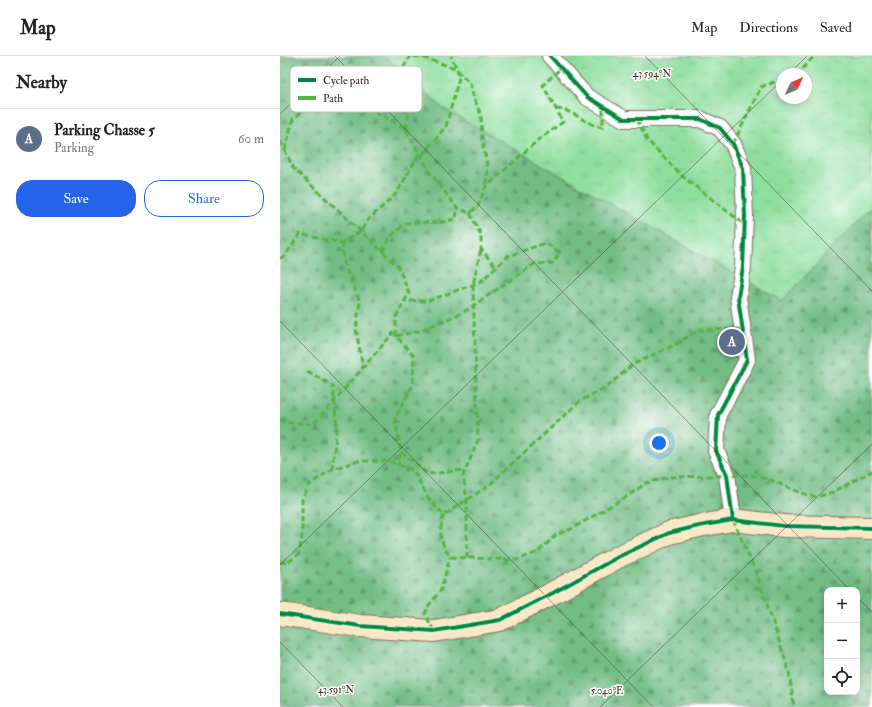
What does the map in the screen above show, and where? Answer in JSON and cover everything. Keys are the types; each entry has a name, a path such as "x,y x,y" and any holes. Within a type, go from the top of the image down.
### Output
{"street":[{"path":"550,56 587,97 624,119 700,119 720,128 733,144 743,168 745,216 743,267 738,297 746,360 718,415 716,451 727,474 733,520"},
{"path":"280,614 360,626 434,631 500,620 618,557 669,533 733,520 784,526 872,528"}],"green space":[{"path":"280,56 384,56 395,66 290,66 290,112 422,112 422,90 444,109 782,301 872,206 872,707 280,707"},
{"path":"384,56 872,56 872,206 782,301 444,109 422,90 422,66 395,66"}],"marked path":[{"path":"404,66 410,56 421,57 455,68 470,83 474,99 481,115 482,140 488,169 485,188"},
{"path":"280,258 285,256 300,234 342,243 361,231 368,220 397,193 419,154 424,153 446,126 459,78 458,71 451,56"},
{"path":"803,68 814,56"},
{"path":"375,112 406,129 431,174 457,208 470,213 478,206 485,188 538,140 563,122 543,85 561,68"},
{"path":"733,144 761,87 776,81"},
{"path":"556,109 568,112 596,126 603,127 603,107"},
{"path":"285,150 293,119 301,112"},
{"path":"406,129 408,112"},
{"path":"637,119 647,140 681,175 745,225"},
{"path":"280,141 294,169 398,266 409,293 396,317 396,336 414,356 413,385 395,418 401,452 398,465"},
{"path":"383,252 390,237 406,223 442,222 456,219 457,208"},
{"path":"470,213 481,235 481,249 496,267"},
{"path":"342,243 344,264 360,302 356,330 363,367"},
{"path":"396,336 419,331 464,312 534,264 554,263 559,252 546,243 508,256 480,282 428,301 404,301"},
{"path":"467,558 467,500 463,476 478,440 473,285 481,249"},
{"path":"280,562 287,563 299,554 302,536 302,500 309,485 332,469 358,461 388,461 413,470 429,499 444,515 488,486 579,402 608,386 632,365 674,345 699,330 742,329"},
{"path":"280,419 283,422 314,424 394,332"},
{"path":"307,371 333,386 337,426 332,469"},
{"path":"401,452 428,474 465,470"},
{"path":"444,515 441,527 441,537 450,557 517,560 538,552 556,535 573,528 626,497 646,483 669,477 751,475 773,481 801,493 817,497 833,492 872,471"},
{"path":"733,520 758,577 789,671 794,707"},
{"path":"434,631 425,614 429,605 441,590 450,557"}],"cycle path":[{"path":"550,56 587,97 624,119 700,119 720,128 733,144 743,168 745,216 743,267 738,297 747,360 718,415 716,451 727,475 733,520"},
{"path":"280,614 360,626 434,631 500,620 618,557 669,533 733,520 784,526 872,528"}],"place":[{"name":"Parking Chasse 5","path":"732,342"}]}
